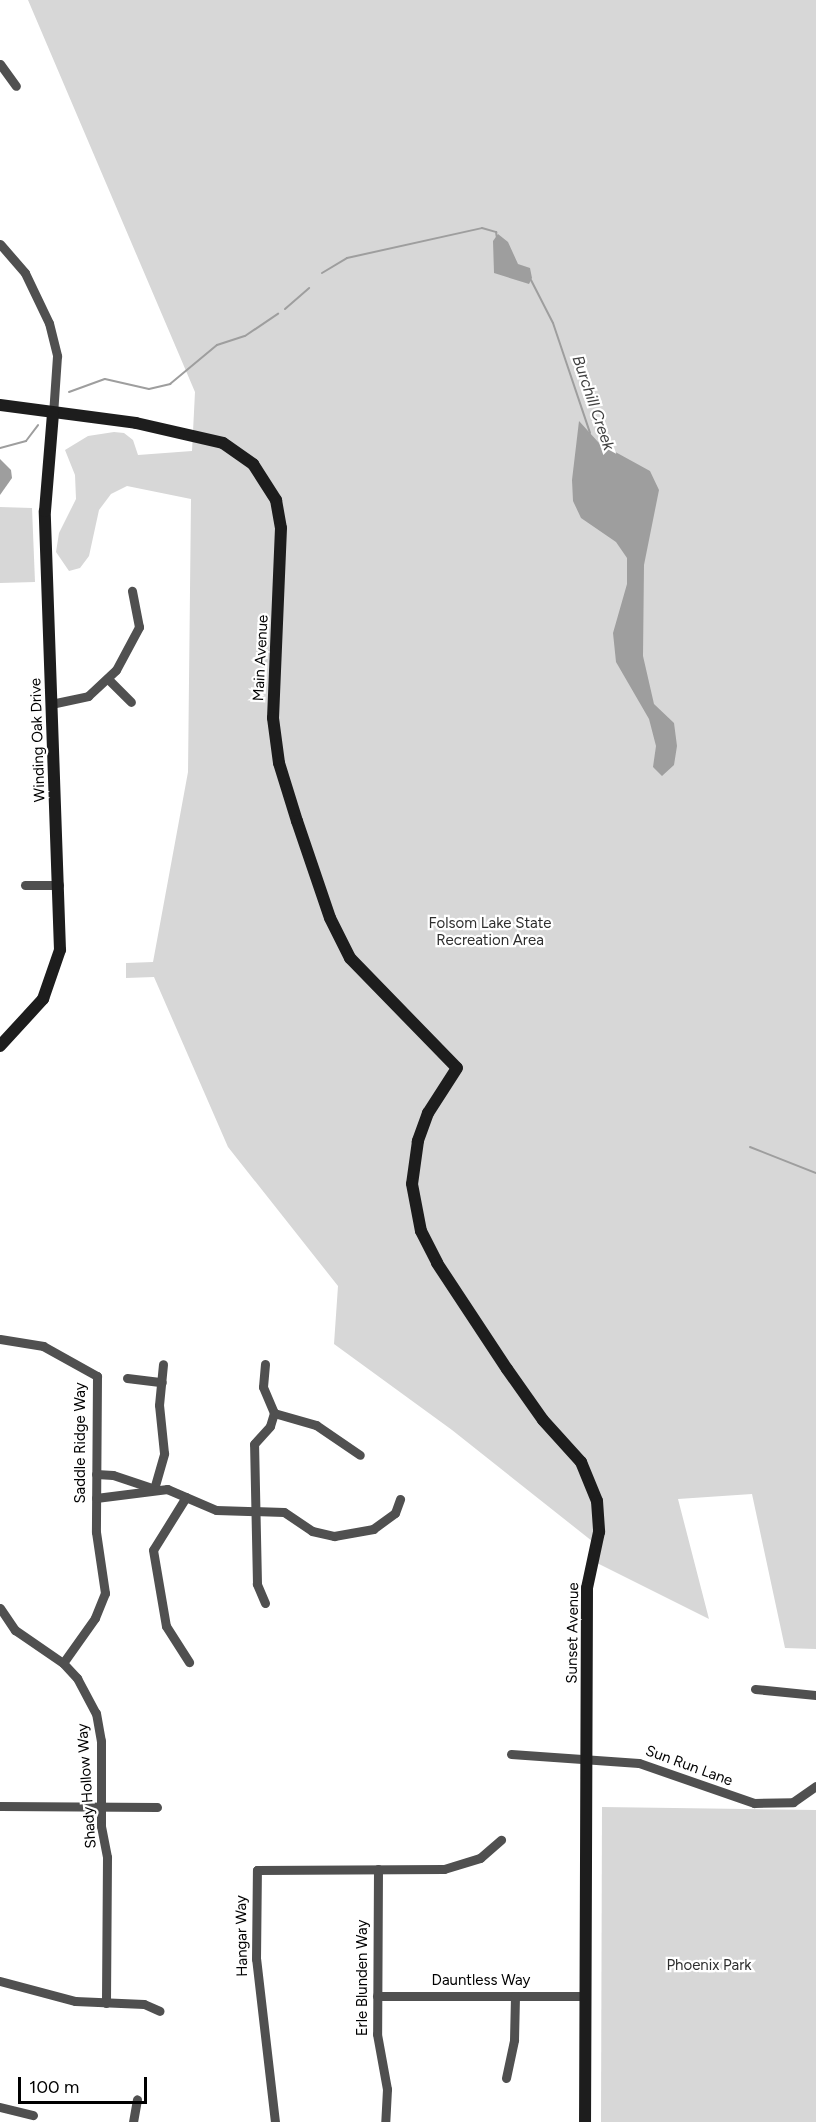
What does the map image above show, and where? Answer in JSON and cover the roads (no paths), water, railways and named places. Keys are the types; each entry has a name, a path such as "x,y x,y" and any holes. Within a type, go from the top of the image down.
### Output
{"street":[{"path":"0,64 16,86"},
{"path":"0,244 25,273 49,323 57,356 53,414"},
{"name":"Main Avenue","path":"0,405 199,435 235,450 267,482 281,528 273,718 279,763 297,820 330,918 350,958 457,1068"},
{"name":"Winding Oak Drive","path":"0,1046 32,1015 50,986 60,950 45,511 53,414"},
{"path":"51,704 82,698 109,680 139,627 132,591"},
{"path":"109,680 130,702"},
{"path":"25,885 59,885"},
{"name":"Sunset Avenue","path":"457,1068 428,1113 418,1141 412,1184 421,1231 437,1263 543,1420 581,1462 595,1490 599,1532 587,1588 585,2122"},
{"name":"Saddle Ridge Way","path":"0,1339 43,1346 97,1376 96,1532 104,1578 100,1610 63,1663"},
{"path":"154,1489 164,1453 159,1405 163,1364"},
{"path":"265,1364 263,1387 274,1413 270,1426 254,1444 253,1505 256,1509 257,1584 265,1603"},
{"path":"127,1378 162,1382"},
{"path":"274,1413 316,1425 360,1455"},
{"path":"96,1474 113,1475 154,1489"},
{"path":"96,1498 167,1489 216,1510 256,1509 284,1512 312,1531 342,1536 373,1529 395,1513 400,1499"},
{"path":"186,1497 153,1550 166,1626 189,1662"},
{"name":"Shady Hollow Way","path":"0,1608 24,1638 63,1663 85,1688 96,1713 101,1741 100,1807 107,1857 106,2003"},
{"path":"755,1689 816,1695"},
{"name":"Sun Run Lane","path":"511,1754 647,1764 754,1803 792,1802 816,1786"},
{"path":"0,1806 157,1807"},
{"path":"378,1869 461,1867 486,1854 501,1840"},
{"name":"Erle Blunden Way","path":"378,1869 377,2034 387,2089 386,2122"},
{"name":"Hangar Way","path":"275,2122 256,1959 257,1870 378,1869"},
{"path":"0,1981 75,2001 144,2004 160,2011"},
{"name":"Dauntless Way","path":"377,1996 585,1996"},
{"path":"506,2078 514,2040 515,1996"},
{"path":"133,2122 136,2099"},
{"path":"0,2107 33,2115"}],"waterway":[{"name":"Burchill Creek","path":"322,273 347,258 482,228 496,232 497,238"},
{"name":"Burchill Creek","path":"531,280 553,323 590,433"},
{"path":"285,309 309,288"},
{"path":"69,392 105,379 149,389 170,384 217,345 245,336 278,314"},
{"name":"Burchill Creek","path":"0,448 26,441 38,425"},
{"name":"Burchill Creek","path":"750,1147 816,1173"}],"park label":[{"name":"Folsom Lake State Recreation Area","path":"490,932"},
{"name":"Phoenix Park","path":"709,1966"}]}
